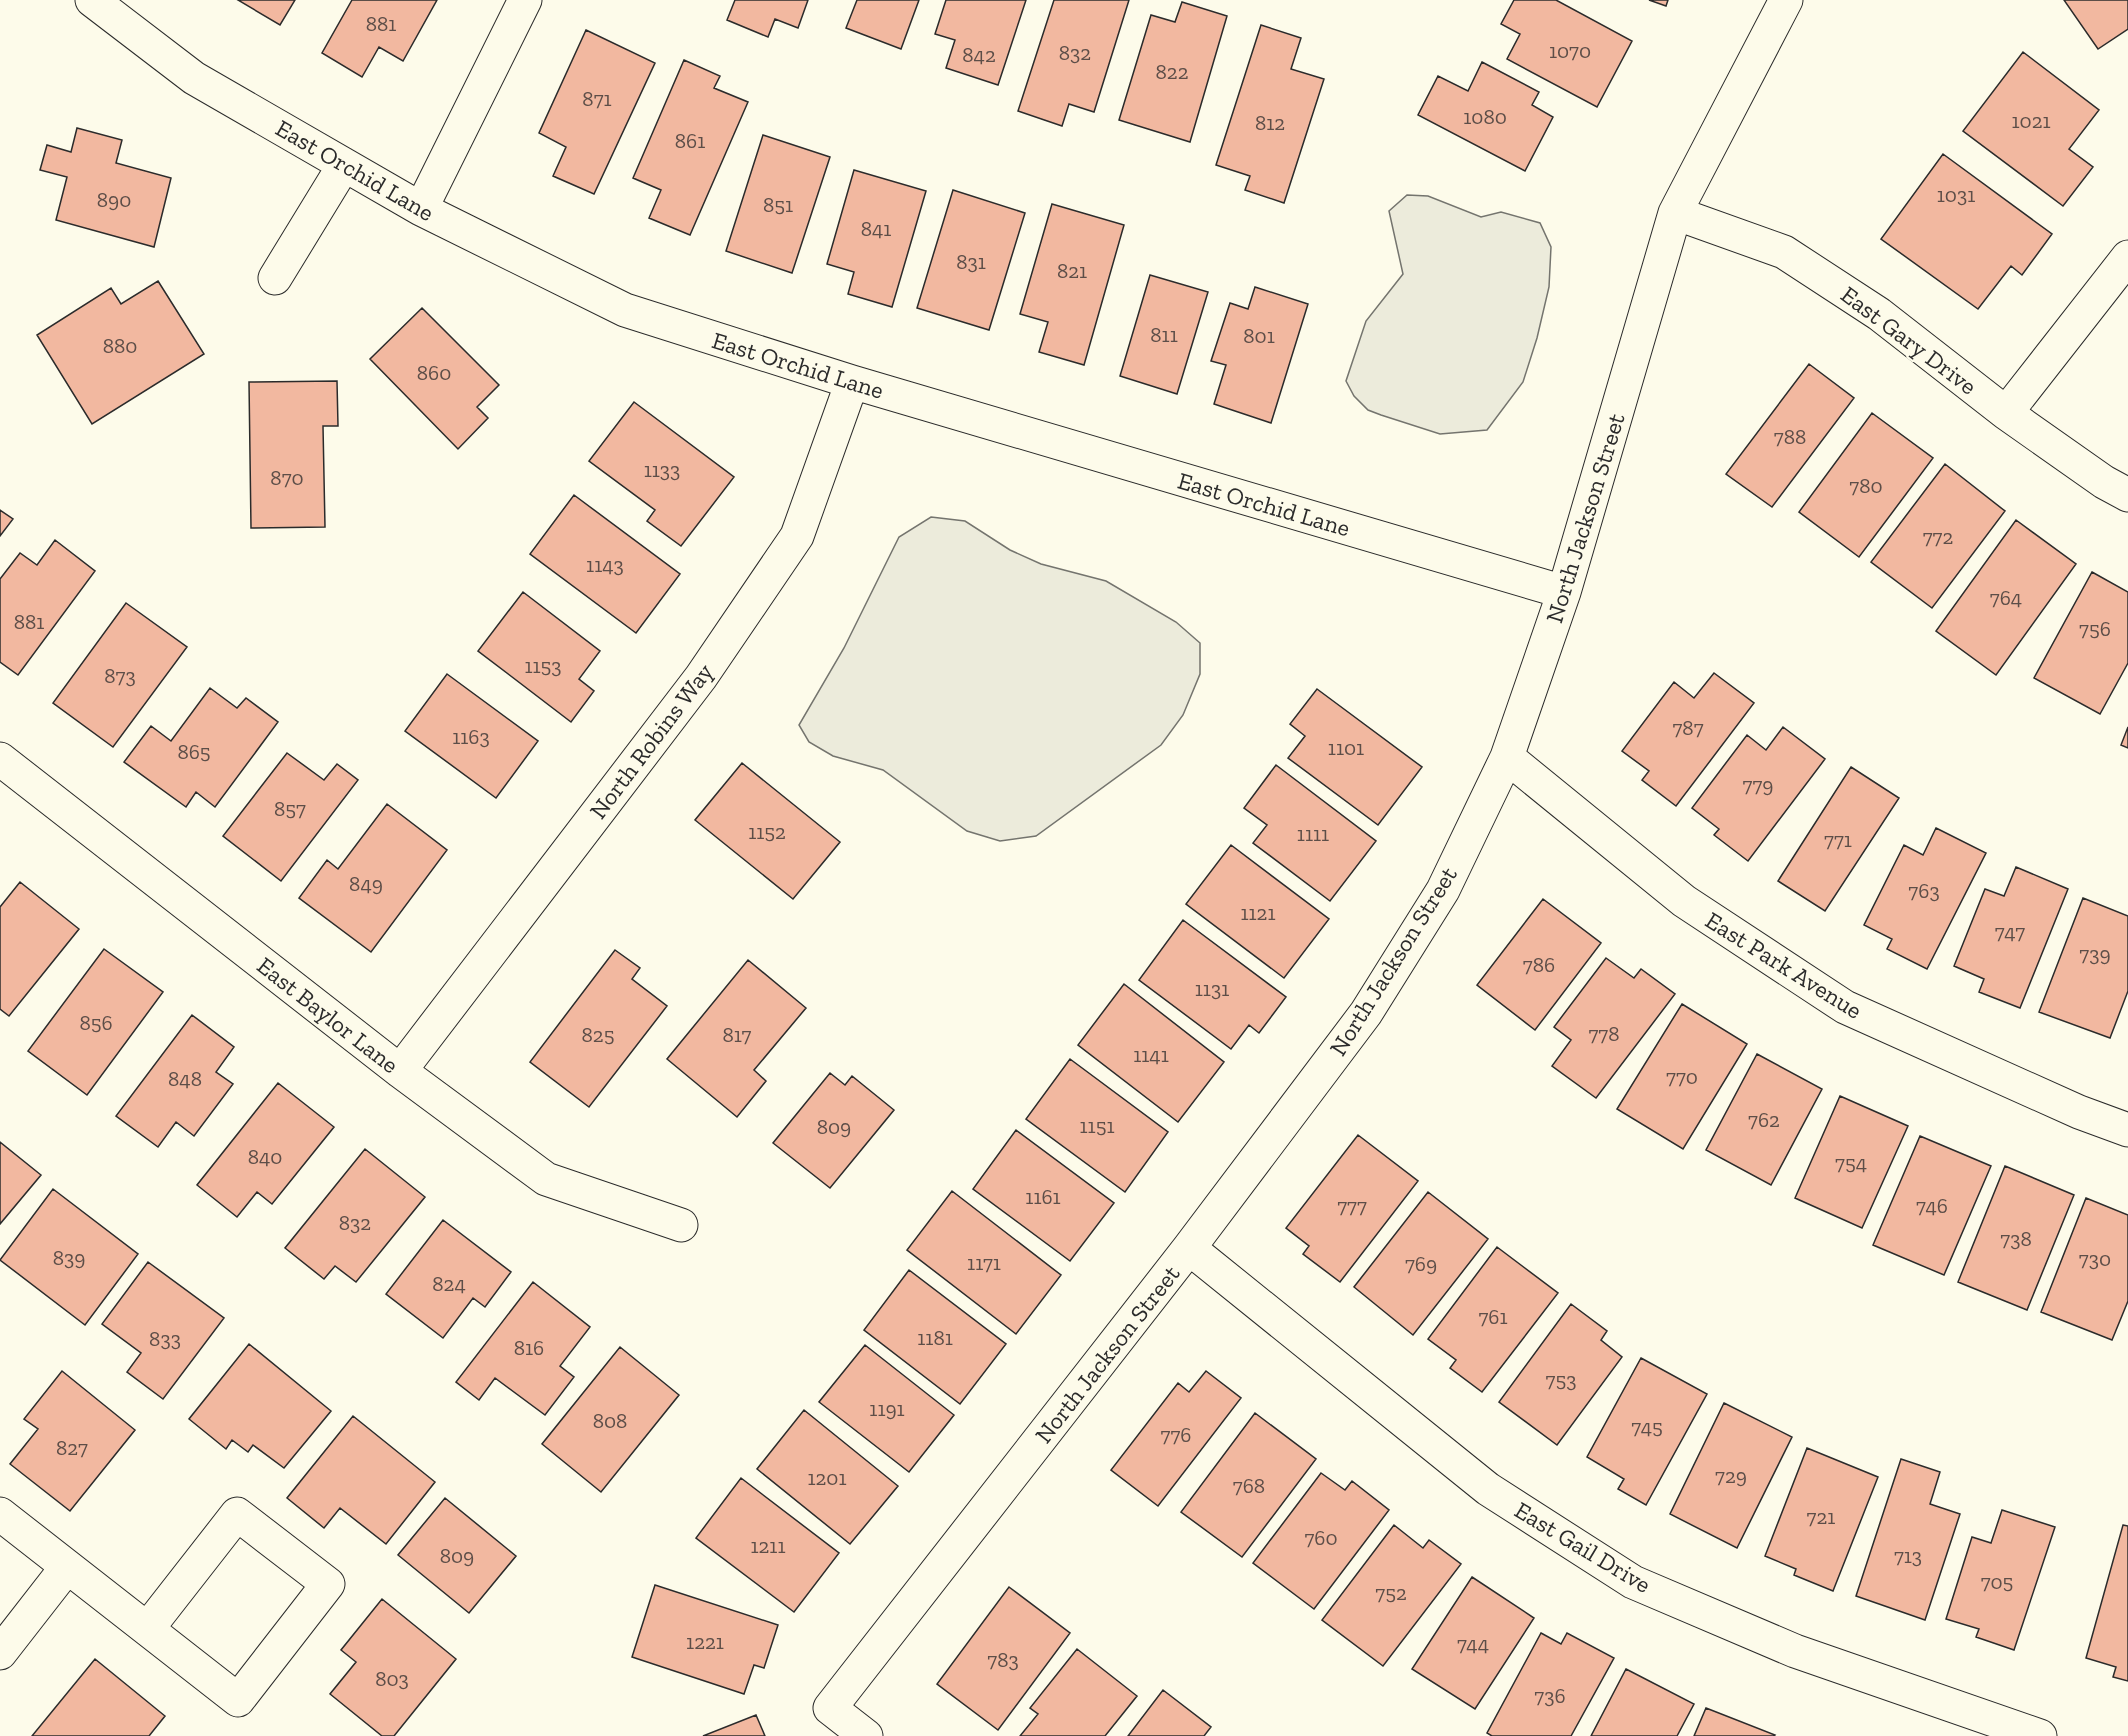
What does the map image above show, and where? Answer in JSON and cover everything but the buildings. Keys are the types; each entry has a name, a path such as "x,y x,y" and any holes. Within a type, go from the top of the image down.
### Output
{"street":[{"name":"East Orchid Lane","path":"92,0 194,78 421,209 625,310 852,382 1564,592"},
{"path":"421,209 525,0"},
{"name":"North Jackson Street","path":"866,1736 830,1708 1189,1248 1366,1014 1443,890 1507,757 1564,592 1675,213 1786,0"},
{"path":"275,278 344,165"},
{"name":"East Gary Drive","path":"1675,213 1784,252 1880,314 2006,413 2104,483 2128,495"},
{"path":"2006,413 2128,257"},
{"name":"North Robins Way","path":"400,1071 701,677 797,536 852,382"},
{"name":"East Park Avenue","path":"1507,757 1684,901 1845,1007 2079,1112 2128,1130"},
{"name":"East Baylor Lane","path":"0,759 400,1071 546,1179 681,1225"},
{"name":"East Gail Drive","path":"1189,1248 1488,1489 1633,1582 1795,1651 2040,1736"},
{"path":"0,1514 238,1700 328,1584 237,1514 148,1628"},
{"path":"0,1653 67,1567"}],"shaded area":[{"path":"1407,195 1428,196 1481,217 1501,212 1540,223 1551,247 1549,287 1537,338 1523,382 1487,430 1440,434 1381,415 1368,410 1354,396 1346,381 1366,321 1403,274 1389,211"},
{"path":"931,517 965,521 1010,550 1041,564 1106,581 1176,622 1200,643 1200,674 1183,715 1161,745 1036,836 1000,841 967,831 883,770 833,756 809,742 799,725 844,648 899,537"}]}
